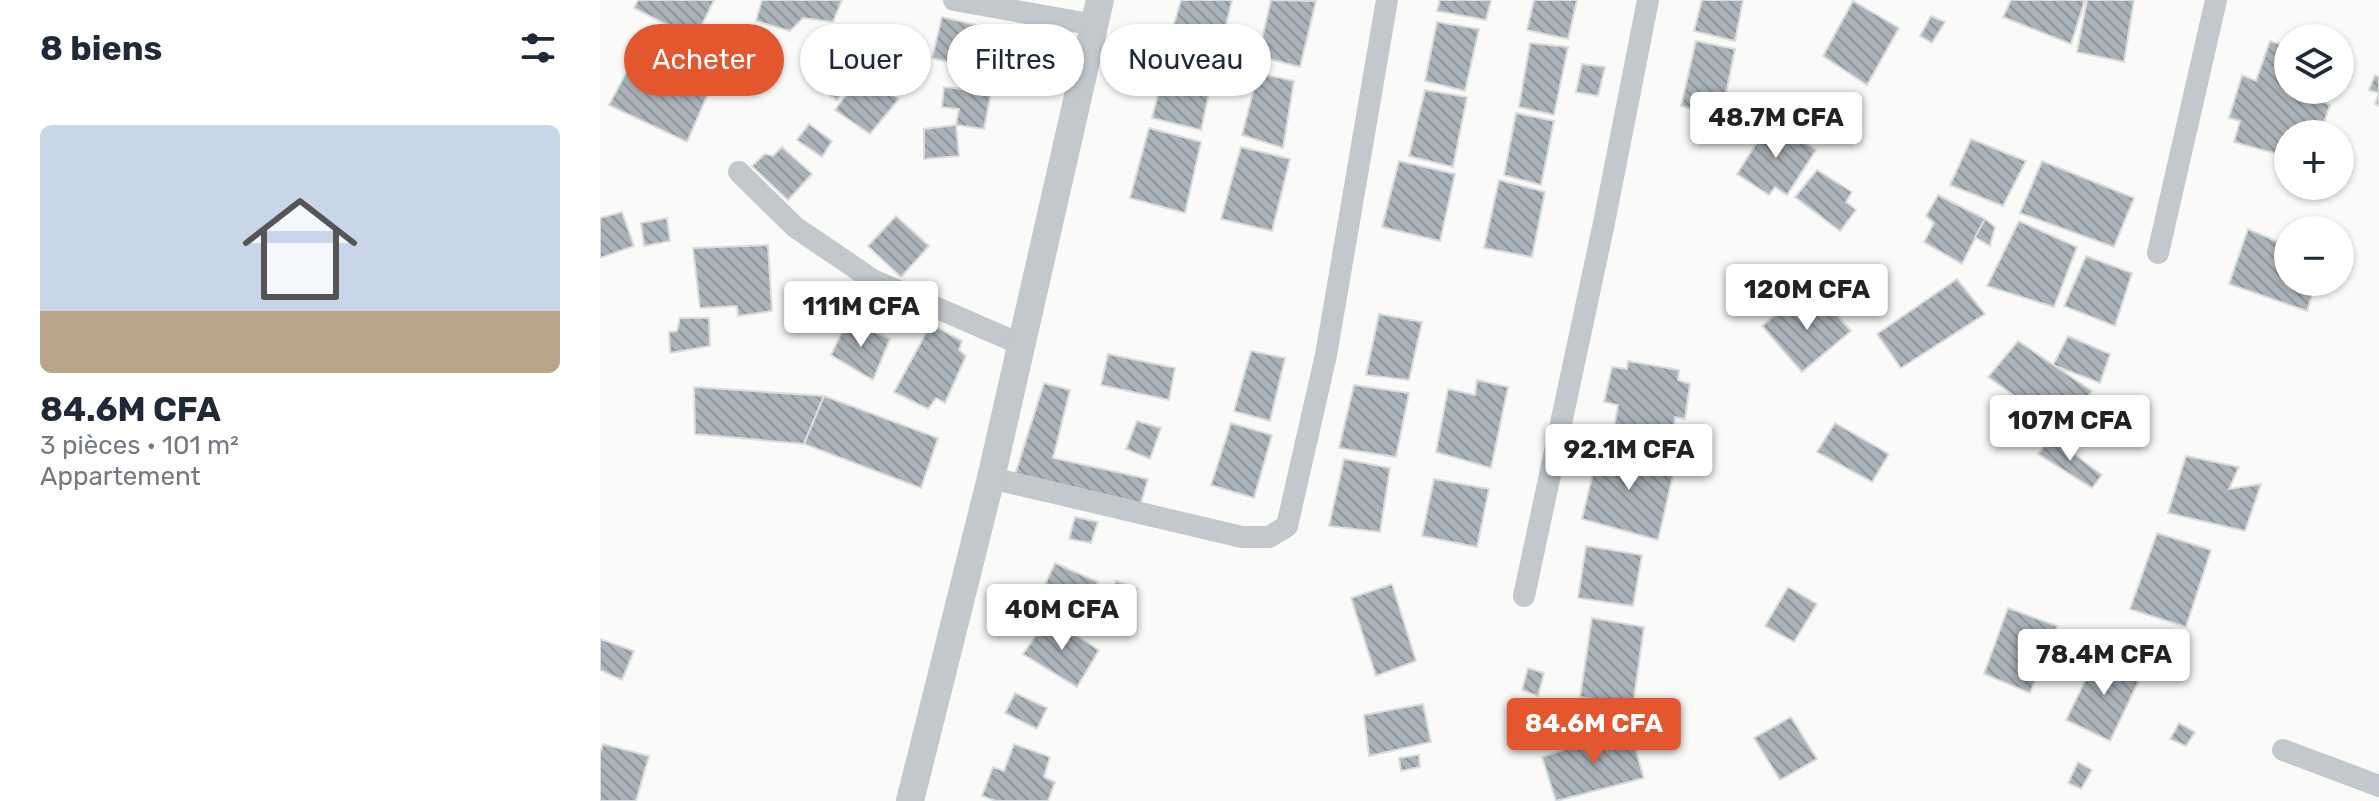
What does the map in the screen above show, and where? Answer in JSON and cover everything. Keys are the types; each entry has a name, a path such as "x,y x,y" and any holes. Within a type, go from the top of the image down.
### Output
{"street":[{"path":"910,801 991,478 1097,12 954,0"},
{"path":"991,478 1242,537 1269,537 1287,526 1326,355 1387,0"},
{"path":"1524,596 1648,0"},
{"path":"2158,253 2216,0"},
{"path":"739,172 795,227 873,280 1020,344"},
{"path":"2283,750 2379,786"}],"building":[{"path":"638,0 714,0 702,24 665,24 634,8"},
{"path":"762,0 842,0 833,22 803,18 790,31 784,29 784,24 756,21"},
{"path":"1181,0 1232,0 1226,24 1174,24"},
{"path":"1271,0 1316,1 1300,67 1271,59 1271,24 1265,24"},
{"path":"1440,0 1491,0 1486,20 1437,11"},
{"path":"1534,0 1577,0 1568,39 1527,30"},
{"path":"1702,0 1743,0 1735,41 1694,31"},
{"path":"2011,0 2085,0 2071,44 2003,17"},
{"path":"2087,0 2134,0 2124,62 2077,52"},
{"path":"1853,1 1899,28 1867,85 1823,56"},
{"path":"1931,16 1945,22 1932,43 1920,36"},
{"path":"942,17 972,24 947,24 947,62 932,58"},
{"path":"1437,22 1479,29 1465,91 1425,81"},
{"path":"1696,41 1735,49 1721,118 1681,106"},
{"path":"2270,41 2274,42 2274,104 2328,104 2325,120 2274,120 2274,153 2234,142 2240,121 2229,118 2242,75 2256,81"},
{"path":"1530,43 1568,47 1554,115 1519,107"},
{"path":"1582,64 1605,67 1598,96 1576,92"},
{"path":"2375,75 2379,77 2379,93 2369,90"},
{"path":"1271,76 1294,81 1283,148 1242,135 1252,96 1271,96"},
{"path":"624,77 624,96 707,96 687,142 609,105"},
{"path":"944,87 947,87 947,96 990,96 984,129 956,125 959,109 942,107"},
{"path":"1425,90 1467,97 1453,167 1409,156"},
{"path":"845,96 895,96 899,99 870,134 835,110"},
{"path":"1158,96 1208,96 1201,130 1152,118"},
{"path":"1516,113 1554,121 1541,185 1504,175"},
{"path":"1771,120 1816,150 1787,195 1775,187 1769,195 1737,174"},
{"path":"809,124 832,141 822,157 797,140"},
{"path":"956,125 959,156 924,159 924,129"},
{"path":"1149,128 1201,142 1185,213 1130,198"},
{"path":"1971,139 2026,161 2003,206 1950,185"},
{"path":"782,147 812,174 788,200 752,166 765,154 773,156"},
{"path":"1241,147 1290,159 1272,231 1221,219"},
{"path":"1399,161 1455,174 1440,241 1382,227"},
{"path":"2042,161 2134,198 2114,247 2020,213"},
{"path":"1817,170 1852,192 1846,202 1856,210 1840,231 1795,197"},
{"path":"1499,180 1545,192 1532,257 1484,248"},
{"path":"1938,195 1985,219 1962,264 1924,242 1934,223 1926,216"},
{"path":"622,212 634,246 600,258 600,218"},
{"path":"896,216 929,246 901,277 868,246"},
{"path":"667,218 670,241 644,246 641,223"},
{"path":"1985,219 1995,227 1990,246 1975,237"},
{"path":"2019,221 2077,247 2054,307 1987,286"},
{"path":"2248,229 2274,240 2274,296 2312,296 2307,311 2229,284"},
{"path":"768,245 772,311 738,316 737,306 700,308 693,248"},
{"path":"2086,256 2132,273 2115,326 2064,306"},
{"path":"1957,279 1985,314 1901,368 1877,334"},
{"path":"1820,296 1851,331 1802,372 1762,326 1787,305 1797,315"},
{"path":"1379,314 1422,322 1409,380 1366,375"},
{"path":"680,318 709,318 710,346 670,353 669,332 677,331"},
{"path":"848,319 890,339 873,380 831,355"},
{"path":"931,324 962,341 959,350 966,356 945,403 936,398 928,409 894,392"},
{"path":"2068,336 2110,354 2100,383 2053,365"},
{"path":"2018,341 2092,391 2064,431 1988,377"},
{"path":"1251,351 1285,358 1270,421 1234,411"},
{"path":"1108,354 1175,368 1169,400 1101,385"},
{"path":"1628,361 1679,370 1678,380 1690,384 1685,419 1675,417 1671,449 1612,440 1618,405 1604,402 1612,367 1627,369"},
{"path":"1477,380 1508,387 1491,468 1436,452 1448,389 1475,395"},
{"path":"1044,383 1070,390 1053,458 1148,479 1140,506 1015,475"},
{"path":"1354,385 1409,393 1396,457 1339,448"},
{"path":"694,387 824,396 804,444 695,434"},
{"path":"824,396 938,438 921,488 804,444"},
{"path":"1137,421 1161,428 1150,459 1126,449"},
{"path":"1231,423 1272,435 1254,498 1211,485"},
{"path":"1835,423 1889,454 1872,482 1817,452"},
{"path":"2051,437 2102,475 2092,488 2038,454"},
{"path":"1599,448 1645,455 1675,466 1658,540 1582,519"},
{"path":"2186,456 2239,467 2229,489 2261,484 2245,531 2168,513"},
{"path":"1344,459 1390,468 1380,532 1329,526"},
{"path":"1434,479 1489,489 1477,547 1422,536"},
{"path":"1075,517 1098,522 1091,543 1069,539"},
{"path":"2157,533 2211,550 2186,627 2130,609"},
{"path":"1586,546 1642,555 1633,606 1578,598"},
{"path":"1055,563 1098,582 1083,612 1042,591"},
{"path":"1116,581 1137,589 1126,613 1106,605"},
{"path":"1392,584 1416,661 1376,676 1351,598"},
{"path":"1788,587 1817,604 1794,642 1765,626"},
{"path":"2008,608 2057,626 2030,693 1984,674"},
{"path":"1048,618 1099,650 1077,687 1023,654"},
{"path":"1592,618 1644,627 1633,705 1580,697"},
{"path":"600,639 634,651 622,680 600,670"},
{"path":"2098,654 2143,672 2110,741 2066,720"},
{"path":"1528,668 1544,673 1538,696 1522,690"},
{"path":"1015,693 1047,708 1037,729 1005,713"},
{"path":"1423,704 1431,742 1369,756 1364,715"},
{"path":"1791,717 1817,759 1780,780 1754,738"},
{"path":"2179,723 2195,732 2186,746 2170,739"},
{"path":"1629,728 1644,778 1556,801 1542,757"},
{"path":"603,744 649,756 636,801 600,801 600,753"},
{"path":"1014,744 1050,757 1044,777 1055,782 1048,801 996,801 982,796 993,767 1004,771"},
{"path":"1419,755 1420,767 1401,771 1399,758"},
{"path":"2078,762 2092,770 2081,789 2068,783"}]}
